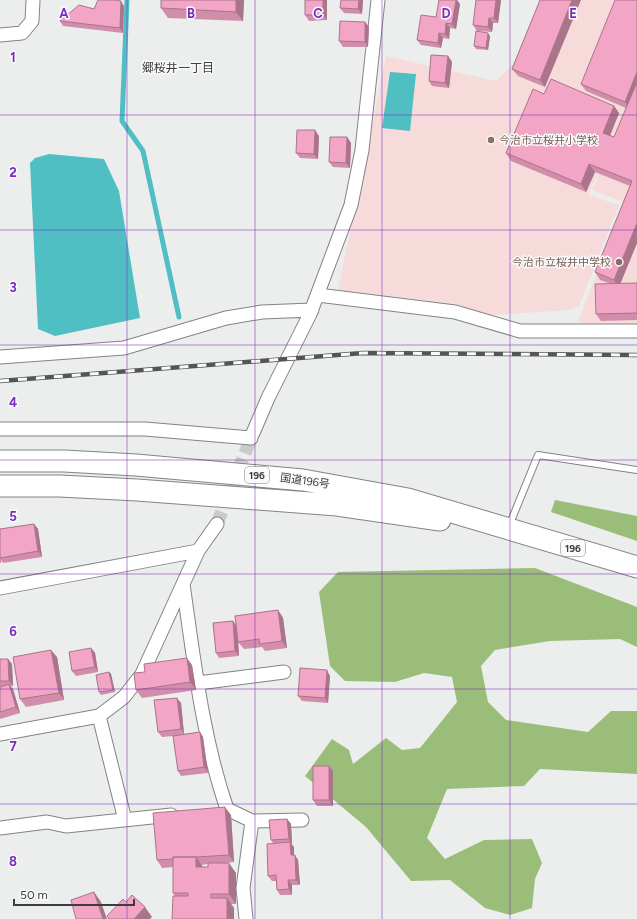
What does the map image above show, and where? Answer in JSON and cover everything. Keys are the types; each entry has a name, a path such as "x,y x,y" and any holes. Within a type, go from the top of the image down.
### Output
{"highway":[{"name":"国道196号","path":"0,461 64,461 136,465 303,480 408,499 637,567"},
{"name":"国道196号","path":"0,486 60,486 137,490 337,505 508,529"}],"street":[{"path":"0,35 22,33 32,21 33,0"},
{"path":"0,429 145,429 252,436 268,398 312,310 352,205 362,150 378,0"},
{"path":"318,295 455,312 520,331 637,331"},
{"path":"0,357 124,348 226,318 262,312 312,310"},
{"path":"0,734 99,716 124,697 142,674 198,551 217,524"},
{"path":"0,588 198,551"},
{"path":"183,584 203,725 217,781 227,809"},
{"path":"198,683 284,672"},
{"path":"99,716 126,820"},
{"path":"211,811 227,809 252,821 302,820"},
{"path":"0,828 47,822 66,826 180,814"},
{"path":"246,919 243,888 252,821"}],"lane":[{"path":"508,529 538,455 637,470"}],"shaded area":[{"name":"今治市立桜井小学校","path":"540,0 637,0 637,85 588,195 619,205 579,306 569,310 491,315 439,302 338,290 386,56 496,81 513,64"},
{"name":"今治市立桜井中学校","path":"637,91 637,326 599,325 578,322 624,202 592,190"}],"green space":[{"path":"555,500 637,516 637,541 551,512"},
{"path":"535,568 637,607 637,647 620,639 550,641 495,650 481,666 488,702 506,720 588,732 611,711 637,711 637,774 540,769 524,786 447,789 427,838 445,859 484,840 532,839 542,863 535,879 532,908 510,915 485,908 450,880 411,881 366,827 305,776 332,739 349,750 353,764 386,738 402,750 420,748 457,702 452,677 424,673 395,682 345,681 330,666 319,592 338,572"}],"water":[{"path":"390,72 416,74 410,131 382,128"},
{"path":"49,154 104,159 119,191 140,318 55,336 38,329 30,163 35,158"}],"building":[{"path":"98,0 121,1 120,28 60,21 79,5 94,9"},
{"path":"161,0 236,0 236,12 161,8"},
{"path":"305,0 323,0 323,15 305,15"},
{"path":"341,0 359,0 358,9 340,8"},
{"path":"439,0 456,0 452,24 446,23 445,34 439,33 438,43 417,40 421,15 436,17"},
{"path":"476,0 496,0 494,18 489,18 488,27 473,25"},
{"path":"540,0 572,0 540,80 512,69"},
{"path":"615,0 637,0 637,72 625,102 581,84"},
{"path":"340,21 365,22 365,42 339,41"},
{"path":"476,31 488,33 486,48 474,46"},
{"path":"431,55 448,56 445,83 429,81"},
{"path":"551,79 614,106 603,133 614,137 637,82 637,223 614,280 595,272 632,181 589,164 581,184 506,153 533,89 544,94"},
{"path":"297,130 315,130 314,154 296,153"},
{"path":"330,137 347,137 346,163 329,162"},
{"path":"637,283 637,313 596,314 595,284"},
{"path":"34,524 38,551 0,558 0,529"},
{"path":"278,610 282,641 260,644 259,639 238,642 235,616"},
{"path":"233,621 235,651 216,653 213,623"},
{"path":"91,648 95,667 72,671 69,652"},
{"path":"51,650 59,693 20,699 13,657"},
{"path":"187,658 190,682 136,690 134,673 145,672 144,664"},
{"path":"0,659 8,659 9,681 0,681"},
{"path":"300,668 327,670 325,698 298,696"},
{"path":"109,672 113,690 99,692 96,675"},
{"path":"9,684 16,707 0,712 0,687"},
{"path":"177,698 181,729 158,732 154,700"},
{"path":"200,732 204,767 178,771 173,736"},
{"path":"313,766 329,766 329,800 313,800"},
{"path":"225,807 229,855 173,857 173,859 157,860 153,813"},
{"path":"287,819 289,839 271,840 269,820"},
{"path":"290,842 291,855 295,855 296,880 288,880 289,889 277,890 276,875 268,876 267,844"},
{"path":"173,857 196,857 196,867 208,867 208,863 229,863 229,894 211,894 211,898 227,898 227,919 172,919 173,896 188,896 188,893 173,893"},
{"path":"94,892 103,919 76,919 71,900"},
{"path":"132,895 145,907 134,919 109,919 107,916 123,899 126,902"}],"waterway":[{"path":"127,0 122,121 143,151 179,317"}],"tunnel":[{"path":"217,524 253,433"}],"railway":[{"path":"0,381 363,353 637,355"}],"place":[{"name":"今治市立桜井小学校","path":"491,140"},
{"name":"今治市立桜井中学校","path":"619,262"}],"district":[{"name":"郷桜井一丁目","path":"178,68"}]}
